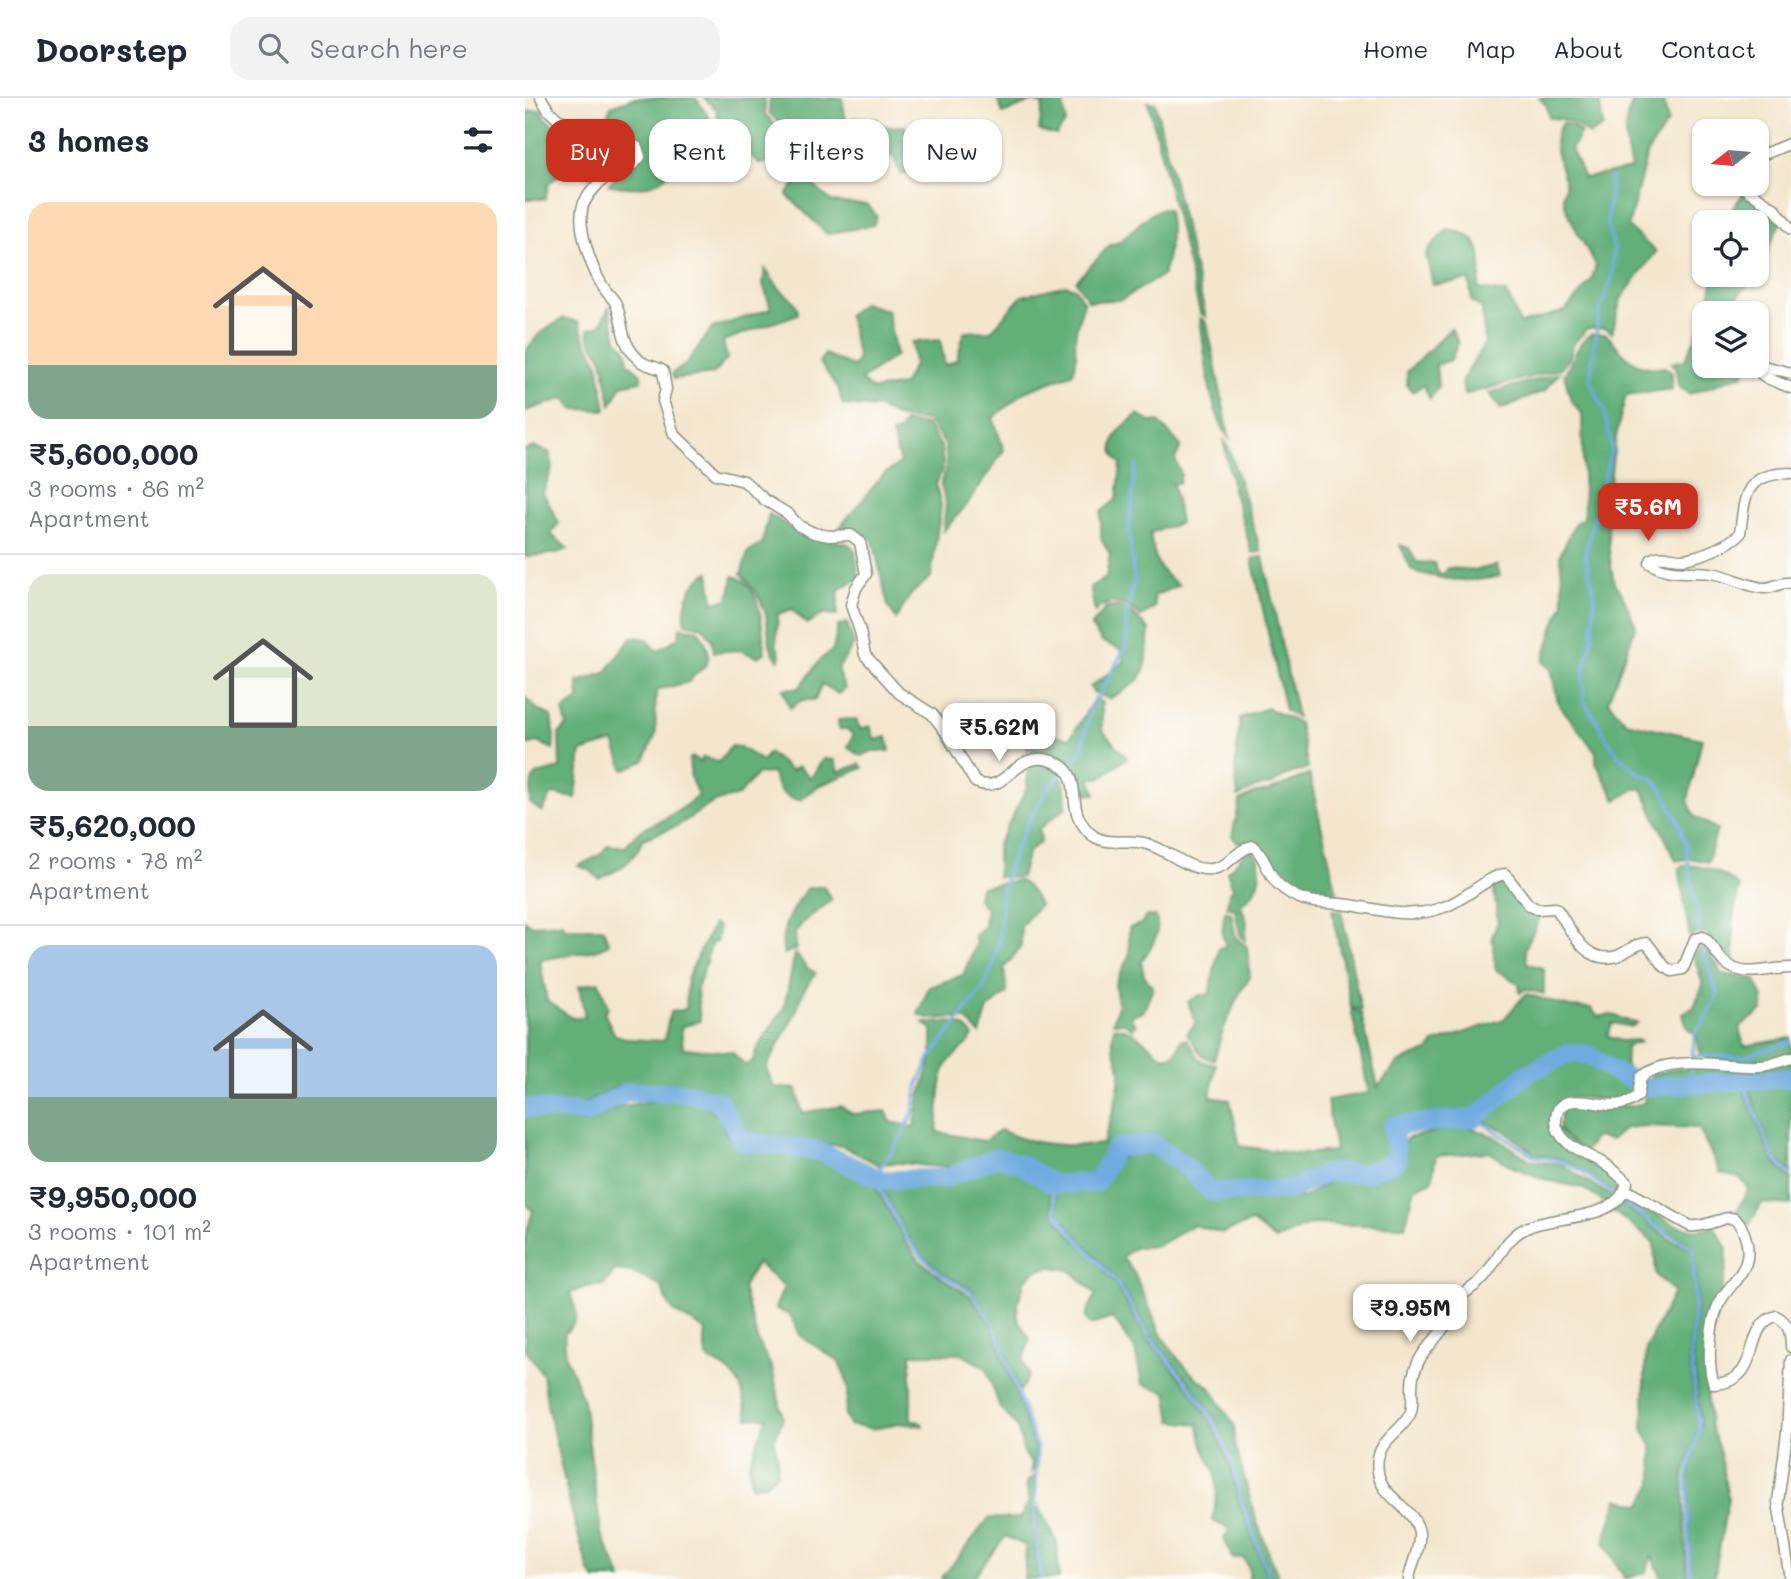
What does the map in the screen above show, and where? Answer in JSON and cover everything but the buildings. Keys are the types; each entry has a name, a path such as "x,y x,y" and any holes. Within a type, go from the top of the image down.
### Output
{"street":[{"path":"541,98 559,120 606,132 638,147 640,157 635,165 612,173 601,181 583,204 585,243 591,264 614,302 622,334 629,347 641,363 663,371 666,389 663,401 674,434 716,474 730,480 744,481 765,500 788,514 799,526 829,536 851,535 860,542 866,575 856,588 851,606 866,655 892,687 932,714 946,731 975,782 991,786 1027,761 1036,758 1057,763 1070,774 1078,817 1092,836 1115,842 1144,842 1199,869 1224,866 1244,848 1253,846 1262,853 1278,884 1301,899 1323,905 1353,905 1392,914 1430,912 1470,895 1497,876 1505,874 1529,905 1537,909 1556,908 1581,946 1594,956 1619,956 1639,943 1647,943 1665,967 1672,971 1683,969 1695,939 1703,937 1710,941 1725,963 1737,970 1762,972 1791,968"},
{"path":"1769,152 1791,143"},
{"path":"1756,196 1775,209 1791,229"},
{"path":"1791,373 1759,365 1756,368 1763,376 1791,388"},
{"path":"1791,473 1764,475 1749,487 1743,504 1740,534 1734,539 1685,559 1657,556 1651,559 1650,564 1665,571 1719,575 1761,588 1775,587 1784,582 1791,583"},
{"path":"1409,1579 1419,1542 1419,1530 1413,1519 1383,1486 1377,1465 1386,1442 1411,1413 1412,1380 1425,1349 1445,1326 1457,1300 1483,1278 1506,1242 1529,1226 1602,1210 1624,1192 1627,1182 1568,1143 1557,1131 1558,1109 1564,1103 1578,1100 1616,1105 1627,1103 1638,1096 1641,1077 1660,1067 1700,1062 1716,1066 1759,1066 1791,1058"},
{"path":"1624,1192 1690,1226 1701,1228 1727,1217 1734,1219 1743,1229 1748,1245 1748,1262 1728,1288 1714,1316 1710,1357 1710,1374 1714,1384 1722,1383 1744,1371 1750,1360 1758,1330 1766,1319 1776,1316 1785,1321 1791,1335 1791,1347"},
{"path":"1790,1579 1778,1502 1787,1433 1791,1360"}],"green space":[{"path":"633,98 696,98 709,118 649,119 649,182 655,182 641,187 608,185 611,182 635,182 635,158 643,150 635,138 635,119 606,119 611,106"},
{"path":"704,98 765,98 765,114 770,119 765,119 765,163 760,164 751,156 751,119 718,119 717,110"},
{"path":"770,98 842,98 846,119 775,119 769,112"},
{"path":"997,98 1062,98 1066,122 1056,135 1039,130 1043,105 1033,101 1003,114"},
{"path":"1539,98 1599,98 1603,127 1589,135 1571,122 1549,118 1546,105"},
{"path":"1635,98 1659,98 1664,103 1668,122 1647,153 1628,227 1656,252 1621,299 1612,333 1606,328 1587,329 1574,343 1569,359 1559,369 1464,395 1462,380 1485,343 1482,308 1472,302 1469,280 1433,285 1426,255 1448,229 1461,233 1470,237 1479,250 1479,289 1507,293 1520,324 1565,311 1591,281 1596,265 1565,203 1564,177 1555,146 1557,131 1562,123 1581,133 1571,149 1584,178 1631,169 1626,125"},
{"path":"1148,102 1155,103 1206,317 1200,313"},
{"path":"540,110 547,119 546,182 550,182 545,199 525,199 525,112"},
{"path":"903,126 903,174 901,175 893,156 889,156 889,127"},
{"path":"796,182 810,182 832,202 868,205 877,217 873,225 827,234 787,195"},
{"path":"1742,196 1746,196 1768,210 1732,210"},
{"path":"1160,209 1168,209 1170,226 1169,251 1163,275 1121,300 1089,301 1076,281 1110,245 1119,242"},
{"path":"1769,211 1780,223 1769,247"},
{"path":"765,269 794,302 798,314 723,341 727,359 713,374 673,379 672,373 685,365 712,328 771,309 763,284"},
{"path":"1066,285 1075,288 1084,303 1076,330 1076,360 1072,374 1024,392 993,418 1004,450 966,506 943,531 946,503 941,485 947,463 945,444 927,421 901,418 878,408 843,405 838,388 819,362 825,354 854,367 858,358 848,315 863,303 887,310 896,355 861,380 873,390 903,385 914,365 912,342 940,340 945,366 957,360 964,332 991,331 1022,296"},
{"path":"1712,287 1746,287 1736,301 1709,301"},
{"path":"609,307 617,339 627,351 628,363 641,374 641,381 622,385 611,405 602,358 589,339 588,329 600,326"},
{"path":"564,318 579,322 585,340 598,362 606,410 573,409 565,398 525,411 525,352 539,334"},
{"path":"1200,318 1207,323 1230,440 1216,413 1212,397"},
{"path":"1451,328 1458,343 1451,360 1436,365 1438,387 1430,399 1423,385 1413,392 1407,385 1407,372"},
{"path":"1591,334 1606,334 1637,364 1665,367 1672,373 1672,389 1626,395 1616,438 1608,510 1610,556 1614,580 1636,626 1608,701 1626,722 1702,739 1688,800 1694,816 1717,829 1708,862 1690,858 1676,861 1642,789 1635,789 1616,800 1596,763 1596,752 1558,703 1551,668 1543,662 1564,603 1560,555 1575,523 1584,518 1582,414 1571,400 1564,375 1581,343"},
{"path":"1692,345 1692,378 1733,378 1690,394 1678,386 1677,369 1671,363 1685,360"},
{"path":"1559,373 1544,391 1501,409 1489,393"},
{"path":"1138,414 1150,422 1158,421 1181,446 1175,459 1181,474 1179,483 1173,483 1180,523 1150,533 1157,563 1165,574 1179,585 1154,596 1155,607 1141,617 1119,603 1107,604 1095,612 1090,587 1106,578 1110,554 1101,538 1101,512 1117,499 1121,464 1115,456 1113,442 1120,430"},
{"path":"904,422 926,425 941,446 943,466 936,485 941,505 931,577 911,594 896,619 888,606 873,540 840,527 883,475 900,463 892,434 899,432"},
{"path":"1223,439 1229,448 1261,552 1252,553 1233,489"},
{"path":"534,447 549,452 553,466 543,493 559,523 551,534 568,549 525,557 525,450"},
{"path":"769,514 801,534 849,544 855,551 859,579 839,589 837,615 823,614 807,624 792,609 778,614 776,644 781,656 778,660 772,649 761,601 741,574 748,552 762,543"},
{"path":"1400,545 1409,548 1416,562 1434,563 1438,573 1444,574 1448,568 1477,570 1497,565 1500,576 1456,580 1412,571"},
{"path":"1263,557 1297,717 1285,710 1252,559"},
{"path":"709,572 713,602 729,599 733,576 750,587 759,608 765,653 757,657 740,650 714,652 712,640 703,627 685,623 689,594 697,581"},
{"path":"1118,606 1130,611 1149,630 1147,657 1139,679 1109,699 1093,692 1090,687 1124,662 1120,649 1102,642 1091,626 1106,608"},
{"path":"847,623 854,644 837,670 845,689 838,694 822,684 815,700 802,700 790,708 783,689 799,688 821,659 833,650 838,626"},
{"path":"680,627 698,630 706,644 708,659 689,682 657,690 656,734 644,761 624,770 614,742 581,752 576,798 552,794 542,812 530,803 531,785 535,776 560,768 559,734 567,726 563,711 579,699 578,682 605,673 632,637 647,639 657,651 679,637"},
{"path":"525,697 538,710 551,716 553,749 538,742 525,745"},
{"path":"1095,698 1102,703 1102,730 1127,758 1100,778 1090,778 1096,794 1084,793 1070,765 1058,755 1027,750 1031,724 1048,723 1052,735 1070,738"},
{"path":"1267,708 1299,723 1308,768 1286,775 1271,785 1256,787 1238,797 1235,768 1240,718"},
{"path":"856,719 860,729 870,726 875,740 887,737 890,751 873,751 861,756 848,748 853,735 847,729 839,729 838,720"},
{"path":"731,746 740,747 762,761 769,753 791,771 798,766 811,778 823,759 834,760 839,772 860,764 863,768 818,786 800,800 781,792 772,773 757,774 738,796 714,802 677,826 643,839 631,859 606,876 599,879 590,870 578,866 600,855 608,845 625,847 642,830 685,806 698,795 691,779 689,760 692,757 700,762 703,757 719,762"},
{"path":"1040,761 1055,769 1063,779 1065,808 1039,829 1041,841 1028,852 1021,877 997,877 997,846 1027,788 1028,765"},
{"path":"1309,774 1338,897 1330,896 1326,889 1287,880 1278,874 1258,847 1237,842 1232,836 1240,801"},
{"path":"1253,851 1260,871 1253,893 1241,905 1247,922 1245,941 1240,935 1235,909 1227,907 1229,893 1233,889 1227,871 1244,853"},
{"path":"1684,865 1714,871 1739,887 1732,923 1735,963 1728,960 1706,933 1693,934 1690,940 1679,868"},
{"path":"1017,880 1030,890 1039,905 1021,926 1021,947 1004,968 1007,993 988,1009 980,1034 966,1019 935,1019 918,1014 929,987 963,975 976,944 974,935 984,926 986,909 978,899 980,887"},
{"path":"1501,880 1540,917 1525,949 1527,963 1544,969 1544,994 1525,989 1520,993 1519,984 1496,970 1492,936 1498,922 1493,885"},
{"path":"823,886 832,900 804,921 795,933 796,949 784,954 783,936 791,912 806,889"},
{"path":"1332,910 1341,910 1361,1010 1351,1007"},
{"path":"1225,911 1231,913 1236,938 1247,947 1250,977 1223,1030 1214,1060 1201,1054 1187,1033 1196,1023 1188,1002 1200,995 1209,995 1219,948 1226,946 1222,933"},
{"path":"1146,916 1156,917 1157,924 1154,941 1141,962 1144,975 1153,988 1143,1012 1133,1014 1131,1020 1136,1024 1133,1029 1124,1023 1113,1023 1118,1005 1115,985 1129,956 1129,928 1141,924"},
{"path":"525,920 530,925 562,923 566,928 603,928 609,944 596,950 540,960 547,1001 572,1018 585,1017 579,986 599,982 608,1007 604,1013 615,1035 630,1039 664,1041 670,1012 686,1009 687,979 713,924 719,927 716,943 712,942 697,990 700,1021 681,1027 683,1048 732,1052 746,1066 753,1060 757,1048 784,1008 795,953 807,968 816,973 804,990 796,1012 766,1068 774,1087 797,1089 802,1113 841,1106 852,1114 886,1111 891,1122 914,1127 932,1059 932,1029 923,1023 957,1023 973,1036 949,1061 944,1072 940,1088 937,1132 984,1141 1001,1130 1025,1139 1051,1144 1103,1144 1116,1101 1120,1075 1113,1041 1114,1027 1128,1030 1163,1056 1173,1054 1181,1040 1187,1039 1201,1060 1216,1064 1210,1097 1230,1100 1240,1146 1298,1154 1335,1151 1327,1100 1369,1093 1351,1009 1361,1013 1378,1087 1399,1062 1428,1051 1434,1043 1504,1019 1526,994 1570,1007 1591,1008 1598,1017 1615,1016 1637,1023 1631,1027 1613,1023 1607,1036 1621,1041 1641,1042 1626,1046 1626,1067 1637,1076 1637,1081 1590,1052 1568,1050 1524,1071 1474,1116 1386,1124 1393,1156 1382,1158 1363,1169 1324,1169 1288,1185 1242,1188 1215,1185 1188,1159 1168,1145 1147,1137 1123,1139 1111,1145 1091,1175 1067,1179 1048,1176 1018,1155 1004,1152 960,1166 897,1163 879,1165 842,1146 745,1134 723,1098 682,1086 617,1086 581,1105 525,1102"},
{"path":"1705,946 1723,974 1755,979 1763,998 1762,1011 1739,1028 1744,1046 1791,1038 1791,1054 1746,1061 1701,1057 1696,1034 1688,1029 1683,1014 1694,1007 1703,985 1694,956 1698,949"},
{"path":"1570,1055 1588,1057 1636,1086 1633,1096 1625,1099 1572,1098 1558,1104 1555,1111 1553,1126 1621,1184 1614,1194 1581,1169 1560,1158 1535,1154 1505,1131 1478,1118 1528,1076"},
{"path":"1791,1062 1791,1075 1651,1085 1647,1081 1653,1074 1672,1069"},
{"path":"1791,1080 1791,1172 1775,1157 1747,1084"},
{"path":"1742,1086 1773,1161 1791,1179 1791,1205 1762,1203 1748,1227 1735,1214 1749,1189 1740,1178 1720,1173 1699,1128 1625,1128 1611,1140 1595,1137 1585,1151 1569,1141 1559,1128 1562,1108 1569,1103 1625,1106 1643,1104 1647,1090"},
{"path":"683,1099 704,1105 718,1115 727,1136 740,1148 820,1155 872,1180 905,1241 919,1260 969,1295 992,1325 1035,1450 1035,1469 1031,1473 1031,1463 1024,1453 1017,1426 1000,1408 986,1368 961,1354 911,1354 911,1419 923,1426 899,1423 873,1429 849,1425 845,1415 848,1389 838,1361 799,1335 791,1316 775,1308 784,1287 757,1263 743,1287 758,1342 772,1368 783,1418 774,1441 778,1458 777,1473 765,1484 751,1487 749,1464 767,1417 748,1418 743,1393 737,1381 724,1368 708,1359 706,1331 674,1311 661,1286 634,1273 615,1270 604,1285 585,1287 570,1293 576,1319 564,1334 566,1357 583,1400 601,1533 622,1579 595,1579 589,1571 574,1521 548,1410 543,1375 525,1348 525,1237 533,1211 525,1203 525,1115 585,1122 623,1106"},
{"path":"1463,1125 1493,1136 1532,1161 1561,1164 1613,1198 1607,1204 1582,1188 1547,1180 1513,1167 1489,1152 1436,1156 1432,1181 1415,1189 1405,1226 1311,1224 1275,1240 1252,1222 1222,1233 1193,1225 1157,1246 1134,1248 1122,1257 1134,1273 1162,1336 1179,1360 1195,1377 1209,1386 1234,1425 1235,1444 1255,1517 1279,1579 1272,1579 1243,1501 1231,1457 1216,1421 1193,1386 1151,1335 1116,1278 1057,1210 1055,1188 1097,1188 1113,1165 1125,1156 1154,1150 1212,1197 1304,1197 1335,1179 1382,1177 1402,1162 1403,1146 1407,1138"},
{"path":"998,1162 1015,1165 1049,1188 1053,1212 1069,1234 1091,1254 1114,1282 1146,1337 1192,1392 1213,1426 1229,1462 1240,1505 1268,1579 1249,1579 1249,1568 1243,1558 1232,1558 1224,1538 1230,1529 1213,1521 1217,1491 1215,1471 1204,1449 1198,1424 1172,1421 1167,1392 1142,1384 1135,1350 1113,1318 1090,1325 1085,1317 1096,1294 1070,1270 1051,1267 1035,1271 1025,1280 1018,1302 1018,1319 1030,1339 1023,1361 1029,1375 1020,1392 994,1322 971,1289 943,1273 922,1255 907,1235 877,1179 884,1183 946,1180"},
{"path":"1628,1195 1679,1226 1691,1229 1715,1227 1727,1249 1726,1270 1706,1363 1710,1424 1719,1449 1728,1498 1714,1579 1691,1579 1688,1479 1701,1426 1693,1354 1697,1298 1694,1247 1622,1201"},
{"path":"1621,1204 1671,1240 1692,1249 1694,1302 1689,1358 1698,1429 1683,1478 1687,1579 1662,1579 1652,1556 1646,1572 1625,1579 1604,1542 1618,1499 1641,1505 1653,1483 1652,1446 1643,1429 1646,1348 1674,1292 1656,1275 1654,1243 1613,1211"},
{"path":"1035,1476 1032,1531 1039,1579 1024,1579 1026,1546 1006,1536 972,1579 941,1579 989,1518 1020,1518 1029,1501 1026,1483"},
{"path":"1039,1507 1057,1542 1059,1579 1043,1579 1036,1530"}],"waterway":[{"path":"1611,177 1607,224 1614,248 1612,278 1599,312 1590,379 1604,410 1612,448 1585,555 1595,594 1592,639 1583,676 1584,701 1617,754 1637,772 1653,779 1663,790 1686,844 1706,963 1718,994 1695,1033 1689,1085"},
{"path":"1042,1579 1035,1532 1037,1448 994,1324 970,1291 943,1275 922,1257 906,1237 874,1177 901,1137 913,1113 918,1085 930,1058 983,988 993,966 1000,938 1002,892 1009,865 1032,814 1050,786 1081,752 1090,711 1126,646 1126,619 1134,581 1129,528 1136,465"},
{"path":"1692,1056 1742,1057 1791,1042"},
{"path":"525,1108 587,1113 626,1092 684,1092 719,1101 742,1141 819,1151 882,1180 946,1178 997,1157 1021,1164 1052,1184 1096,1183 1116,1148 1153,1144 1188,1168 1211,1192 1290,1190 1327,1173 1365,1173 1397,1161 1393,1126 1475,1118 1526,1074 1568,1053 1589,1055 1611,1070 1646,1087 1791,1078"},
{"path":"1743,1082 1774,1158 1791,1175"},
{"path":"1475,1118 1534,1156 1561,1161 1582,1171 1652,1224 1693,1248 1695,1300 1691,1355 1699,1429 1687,1478 1690,1579"},
{"path":"1052,1184 1056,1211 1071,1232 1115,1280 1150,1337 1193,1390 1215,1423 1231,1459 1242,1503 1270,1579"}]}
